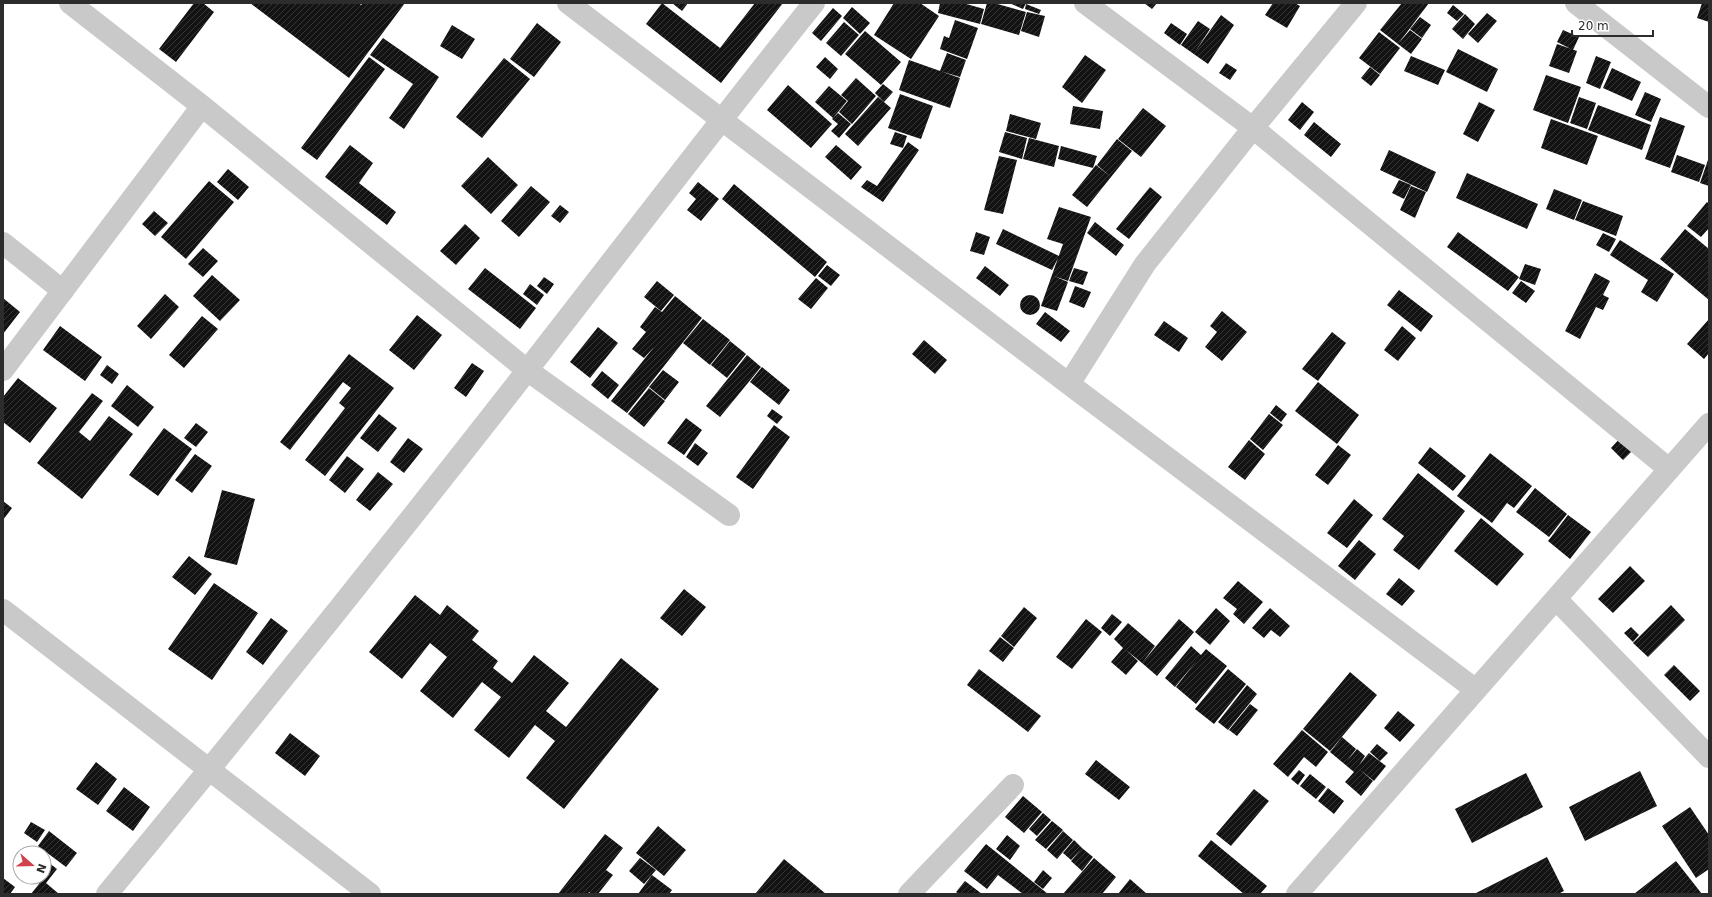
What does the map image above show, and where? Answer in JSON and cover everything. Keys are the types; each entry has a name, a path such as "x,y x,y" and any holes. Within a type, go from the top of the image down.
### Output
{"street":[{"path":"70,3 202,106 527,370 729,515"},
{"path":"568,3 1069,384 1476,690"},
{"path":"107,894 210,770 527,370 814,3"},
{"path":"1085,3 1253,128 1669,469"},
{"path":"1069,384 1145,264 1253,128 1356,3"},
{"path":"1576,3 1709,107"},
{"path":"3,370 202,106"},
{"path":"3,242 63,291"},
{"path":"1297,894 1709,424"},
{"path":"1556,599 1709,757"},
{"path":"3,610 370,894"},
{"path":"909,894 1013,785"}],"building":[{"path":"194,3 203,3 214,12 176,62 159,49"},
{"path":"250,3 359,3 361,5 363,3 405,3 349,78"},
{"path":"662,3 720,48 755,3 783,3 721,83 646,24"},
{"path":"672,3 688,3 682,11"},
{"path":"894,3 920,3 939,16 911,59 874,35"},
{"path":"940,3 963,3 984,9 980,24 938,13"},
{"path":"987,3 994,3 1026,12 1019,35 981,24"},
{"path":"1009,3 1026,3 1023,9"},
{"path":"1144,3 1157,3 1152,9"},
{"path":"1273,3 1295,3 1300,6 1287,28 1265,15"},
{"path":"1402,3 1429,3 1398,44 1380,30"},
{"path":"1702,3 1709,3 1709,22 1697,18"},
{"path":"1026,4 1041,10 1039,14 1025,9"},
{"path":"1453,5 1464,14 1457,21 1447,13"},
{"path":"852,7 870,23 860,34 843,18"},
{"path":"833,8 842,16 821,41 812,33"},
{"path":"1027,12 1045,16 1039,37 1021,31"},
{"path":"1487,13 1497,21 1478,43 1468,34"},
{"path":"1465,14 1475,24 1463,39 1452,29"},
{"path":"1221,15 1234,25 1208,64 1181,45 1198,21 1210,29 1195,52"},
{"path":"1420,17 1431,25 1422,38 1410,29"},
{"path":"955,20 978,28 967,59 940,49 944,36 949,38"},
{"path":"844,22 859,35 841,56 826,43"},
{"path":"537,23 561,42 534,77 510,59"},
{"path":"1171,23 1187,34 1180,45 1164,33"},
{"path":"452,25 475,39 462,59 440,46"},
{"path":"1410,30 1422,39 1411,54 1398,44"},
{"path":"1563,30 1579,37 1573,50 1557,42"},
{"path":"865,31 901,62 881,85 845,54"},
{"path":"1379,32 1400,48 1380,74 1359,58"},
{"path":"383,38 439,77 404,129 389,118 413,84 370,55"},
{"path":"1557,44 1577,51 1569,73 1549,66"},
{"path":"1458,49 1498,69 1487,92 1446,72"},
{"path":"947,53 966,60 960,77 940,71"},
{"path":"1085,55 1106,70 1082,103 1062,87"},
{"path":"1411,56 1445,70 1438,85 1404,71"},
{"path":"1596,56 1611,62 1600,89 1586,83"},
{"path":"369,57 385,69 317,160 301,148"},
{"path":"825,57 838,69 830,79 816,67"},
{"path":"504,58 530,79 482,138 456,117"},
{"path":"909,60 960,78 950,108 899,90"},
{"path":"1226,63 1237,70 1230,80 1219,73"},
{"path":"1370,67 1380,75 1371,86 1361,78"},
{"path":"1612,68 1641,82 1632,101 1603,88"},
{"path":"1546,75 1581,87 1568,123 1533,110"},
{"path":"856,78 876,96 852,124 839,112 848,101 841,95"},
{"path":"883,84 893,92 884,102 875,93"},
{"path":"788,85 832,124 811,148 767,110"},
{"path":"829,86 847,101 833,118 815,102"},
{"path":"1645,92 1661,99 1651,122 1635,115"},
{"path":"900,94 933,106 921,139 888,128"},
{"path":"878,97 891,108 858,146 845,134"},
{"path":"1579,97 1596,103 1587,129 1570,123"},
{"path":"1302,102 1314,112 1300,130 1288,120"},
{"path":"1479,102 1495,110 1478,142 1463,134"},
{"path":"1598,105 1651,125 1642,150 1588,130"},
{"path":"1073,106 1103,111 1100,129 1070,124"},
{"path":"1143,108 1166,126 1141,157 1118,139"},
{"path":"838,113 851,124 839,138 831,131 838,124 832,119"},
{"path":"1010,114 1041,123 1036,139 1006,131"},
{"path":"1660,117 1685,126 1670,168 1645,159"},
{"path":"1551,119 1598,136 1587,165 1541,148"},
{"path":"1314,122 1341,144 1331,157 1304,135"},
{"path":"895,132 907,136 903,148 890,144"},
{"path":"1005,132 1027,138 1022,159 999,152"},
{"path":"1029,138 1059,146 1054,167 1023,159"},
{"path":"1117,139 1132,151 1111,177 1097,165"},
{"path":"908,142 919,150 883,202 861,187 867,180 877,186"},
{"path":"350,145 373,163 359,183 396,212 387,225 325,177"},
{"path":"836,145 862,167 851,180 825,157"},
{"path":"1061,146 1097,156 1093,168 1058,159"},
{"path":"1389,150 1436,172 1427,192 1380,170"},
{"path":"1677,155 1705,165 1699,182 1671,172"},
{"path":"999,156 1017,160 1003,214 984,210"},
{"path":"488,157 518,185 491,214 461,186"},
{"path":"1709,157 1709,186 1700,183"},
{"path":"1096,165 1111,177 1087,207 1072,195"},
{"path":"228,169 249,187 238,200 217,182"},
{"path":"1467,173 1538,204 1527,229 1456,198"},
{"path":"1399,180 1411,185 1404,199 1392,193"},
{"path":"209,181 234,202 186,259 161,237"},
{"path":"698,182 719,199 701,221 687,210 696,199 689,193"},
{"path":"734,184 827,262 815,277 722,199"},
{"path":"531,186 550,202 519,237 501,221"},
{"path":"1411,186 1426,192 1415,218 1400,210"},
{"path":"1150,187 1162,197 1129,239 1116,229"},
{"path":"1554,189 1582,200 1574,220 1546,209"},
{"path":"1583,201 1623,216 1616,236 1575,220"},
{"path":"1707,202 1709,204 1709,228 1701,237 1687,226"},
{"path":"560,205 569,212 560,223 551,216"},
{"path":"1059,207 1091,217 1068,281 1054,276 1068,282 1057,311 1041,306 1063,244 1047,239"},
{"path":"154,211 168,223 155,236 142,224"},
{"path":"1095,222 1124,245 1116,256 1087,233"},
{"path":"465,224 480,238 456,265 440,251"},
{"path":"1003,229 1059,256 1052,270 996,244"},
{"path":"1685,229 1709,249 1709,300 1660,259"},
{"path":"976,232 990,237 984,255 970,251"},
{"path":"1458,232 1519,277 1508,291 1447,247"},
{"path":"1603,233 1616,239 1609,252 1596,245"},
{"path":"1620,240 1674,274 1657,302 1641,292 1648,280 1610,255"},
{"path":"203,248 218,261 203,277 188,264"},
{"path":"1525,264 1541,269 1535,285 1519,279"},
{"path":"827,265 840,275 831,286 818,276"},
{"path":"985,266 1009,285 1000,296 976,278"},
{"path":"485,268 536,308 520,329 468,289"},
{"path":"1074,268 1088,272 1083,285 1069,281"},
{"path":"1595,273 1610,281 1603,295 1609,298 1603,310 1596,307 1580,339 1565,331"},
{"path":"212,275 240,300 220,321 193,296"},
{"path":"544,277 554,284 547,294 537,286"},
{"path":"816,278 828,288 811,309 798,299"},
{"path":"657,281 674,295 661,311 644,297"},
{"path":"1521,281 1535,291 1526,303 1512,293"},
{"path":"530,284 544,295 537,305 523,294"},
{"path":"1075,286 1091,292 1084,308 1069,302"},
{"path":"1399,290 1433,316 1421,332 1387,305"},
{"path":"165,294 179,307 151,339 137,326"},
{"path":"1030,295 1037,298 1040,305 1037,312 1030,315 1023,312 1020,305 1023,298"},
{"path":"675,296 702,318 627,413 611,401 654,347 644,358 632,349 646,332 640,327 655,307 662,312"},
{"path":"3,298 20,312 3,334"},
{"path":"1222,311 1247,332 1222,361 1205,347 1217,332 1210,326"},
{"path":"1045,312 1070,331 1061,342 1036,324"},
{"path":"417,315 442,335 414,370 389,350"},
{"path":"202,316 218,329 184,368 169,355"},
{"path":"703,319 730,340 710,365 683,343"},
{"path":"1709,319 1709,353 1704,359 1687,344"},
{"path":"1164,321 1188,338 1179,352 1154,335"},
{"path":"60,326 102,357 85,381 43,350"},
{"path":"1402,326 1416,338 1398,361 1384,350"},
{"path":"598,327 618,343 590,378 570,362"},
{"path":"1332,332 1346,343 1318,381 1302,369"},
{"path":"924,340 947,360 935,374 912,354"},
{"path":"730,341 746,354 727,378 711,365"},
{"path":"349,354 394,388 325,476 305,460 345,408 339,403 351,388 343,382 290,450 280,442"},
{"path":"747,355 761,367 720,417 706,406"},
{"path":"472,363 484,371 466,397 454,388"},
{"path":"107,365 119,374 112,384 100,375"},
{"path":"762,367 790,390 779,405 750,382"},
{"path":"663,370 679,382 665,400 649,387"},
{"path":"602,371 619,385 608,399 591,385"},
{"path":"18,378 57,408 30,443 3,422 3,397"},
{"path":"1318,382 1359,415 1337,444 1295,411"},
{"path":"127,385 154,407 138,427 111,406"},
{"path":"649,388 665,401 644,427 628,414"},
{"path":"92,393 103,401 79,432 90,441 109,416 133,434 82,499 37,463"},
{"path":"1276,405 1287,414 1281,422 1270,413"},
{"path":"772,409 783,417 777,424 767,416"},
{"path":"379,414 397,428 378,452 360,438"},
{"path":"1269,414 1283,425 1263,450 1250,439"},
{"path":"686,418 702,430 684,455 667,443"},
{"path":"196,423 208,432 196,447 184,438"},
{"path":"774,425 790,437 753,489 736,477"},
{"path":"164,428 192,449 158,496 129,475"},
{"path":"1622,436 1635,448 1623,460 1611,448"},
{"path":"408,438 423,449 404,473 390,462"},
{"path":"1249,440 1265,454 1245,480 1228,467"},
{"path":"695,443 708,453 698,466 686,457"},
{"path":"1338,445 1351,455 1342,467 1329,457"},
{"path":"1430,447 1466,476 1453,491 1418,463"},
{"path":"1490,453 1532,486 1514,508 1507,503 1492,523 1457,496"},
{"path":"195,454 212,466 192,493 175,480"},
{"path":"347,456 364,469 345,493 329,480"},
{"path":"1329,457 1342,467 1328,485 1315,475"},
{"path":"378,472 393,484 370,511 356,500"},
{"path":"1418,473 1465,511 1419,570 1393,550 1404,536 1382,519"},
{"path":"1535,488 1567,514 1549,537 1516,512"},
{"path":"222,490 255,499 237,565 204,557"},
{"path":"1354,499 1373,515 1347,548 1327,533"},
{"path":"3,501 12,508 3,520"},
{"path":"1568,515 1591,532 1570,559 1548,541"},
{"path":"1481,518 1524,554 1497,586 1454,551"},
{"path":"1359,540 1376,554 1355,580 1338,566"},
{"path":"189,556 212,574 195,595 172,577"},
{"path":"1630,566 1645,581 1613,613 1598,599"},
{"path":"1399,578 1415,591 1402,606 1386,594"},
{"path":"1238,581 1263,602 1244,624 1233,614 1237,609 1223,598"},
{"path":"214,583 258,613 212,680 168,649"},
{"path":"684,589 706,607 682,636 660,618"},
{"path":"415,595 440,615 447,605 479,631 472,640 498,661 493,668 512,683 534,655 569,683 546,711 566,727 621,658 659,689 564,809 526,778 555,741 535,725 509,758 474,730 501,697 482,682 453,718 420,691 447,657 430,643 402,679 369,652"},
{"path":"1671,605 1685,620 1648,657 1633,643"},
{"path":"1024,607 1037,618 1014,647 1001,636"},
{"path":"1216,608 1230,621 1210,645 1195,632"},
{"path":"1270,608 1290,626 1280,637 1271,630 1264,638 1252,628"},
{"path":"1112,614 1122,622 1110,636 1101,628"},
{"path":"271,618 288,631 263,665 246,652"},
{"path":"1086,619 1102,632 1072,669 1056,657"},
{"path":"1179,619 1194,632 1157,676 1142,663"},
{"path":"1128,623 1155,646 1142,663 1126,650 1138,661 1126,675 1111,662 1123,648 1114,639"},
{"path":"1631,627 1639,635 1633,642 1624,633"},
{"path":"1000,637 1014,648 1003,662 989,651"},
{"path":"1191,646 1201,655 1206,649 1227,666 1196,704 1176,687 1197,660 1175,687 1165,678"},
{"path":"1674,665 1700,691 1690,701 1664,675"},
{"path":"979,669 1041,716 1028,732 967,685"},
{"path":"1228,669 1246,684 1214,724 1195,709"},
{"path":"1350,672 1377,695 1330,751 1303,729"},
{"path":"1247,685 1257,694 1228,730 1218,722"},
{"path":"1250,704 1258,710 1237,736 1229,730"},
{"path":"1398,711 1415,725 1400,742 1384,728"},
{"path":"1302,730 1328,752 1316,767 1304,757 1288,777 1273,764"},
{"path":"290,733 320,756 305,776 275,753"},
{"path":"1342,737 1356,749 1347,761 1357,749 1365,756 1359,765 1369,753 1386,766 1374,781 1359,769 1373,781 1361,796 1345,782 1354,772 1330,752"},
{"path":"1377,744 1388,753 1380,761 1370,752"},
{"path":"1096,760 1130,787 1119,800 1085,774"},
{"path":"96,762 117,779 98,805 76,789"},
{"path":"1299,770 1305,775 1298,785 1291,779"},
{"path":"1640,771 1657,806 1585,841 1569,807"},
{"path":"1526,773 1543,807 1472,843 1455,809"},
{"path":"1310,774 1326,787 1316,799 1300,786"},
{"path":"124,787 150,807 133,831 106,811"},
{"path":"1328,788 1344,801 1334,814 1318,801"},
{"path":"1254,789 1269,801 1231,846 1216,834"},
{"path":"1023,796 1042,812 1024,833 1005,817"},
{"path":"1690,807 1709,835 1709,869 1696,878 1662,826"},
{"path":"1043,813 1051,820 1037,836 1029,829"},
{"path":"1052,821 1063,830 1046,849 1035,840"},
{"path":"31,822 45,830 37,842 24,833"},
{"path":"658,826 686,850 664,876 636,853"},
{"path":"49,831 77,853 66,867 52,856 52,845 39,845"},
{"path":"1063,831 1073,840 1057,859 1047,850"},
{"path":"605,834 623,848 606,870 613,875 598,894 591,894 589,892 588,894 558,894"},
{"path":"1007,835 1020,846 1010,860 996,849"},
{"path":"1074,840 1082,848 1071,860 1063,853"},
{"path":"1211,840 1267,886 1260,894 1244,894 1198,856"},
{"path":"986,844 1048,894 1023,894 998,875 987,889 964,871"},
{"path":"1082,848 1093,857 1082,871 1071,861"},
{"path":"1547,857 1564,891 1558,894 1476,893"},
{"path":"640,858 656,870 644,884 629,871"},
{"path":"1094,858 1116,877 1102,894 1063,894"},
{"path":"784,859 826,894 755,894"},
{"path":"1676,861 1702,894 1634,894"},
{"path":"52,865 57,869 52,875"},
{"path":"1043,870 1052,878 1043,889 1034,882"},
{"path":"652,875 672,890 669,894 638,894"},
{"path":"3,878 15,887 10,894 3,894"},
{"path":"1130,879 1147,894 1118,894"},
{"path":"965,881 982,894 959,894 956,892"},
{"path":"38,885 48,885 59,894 31,894"}]}
